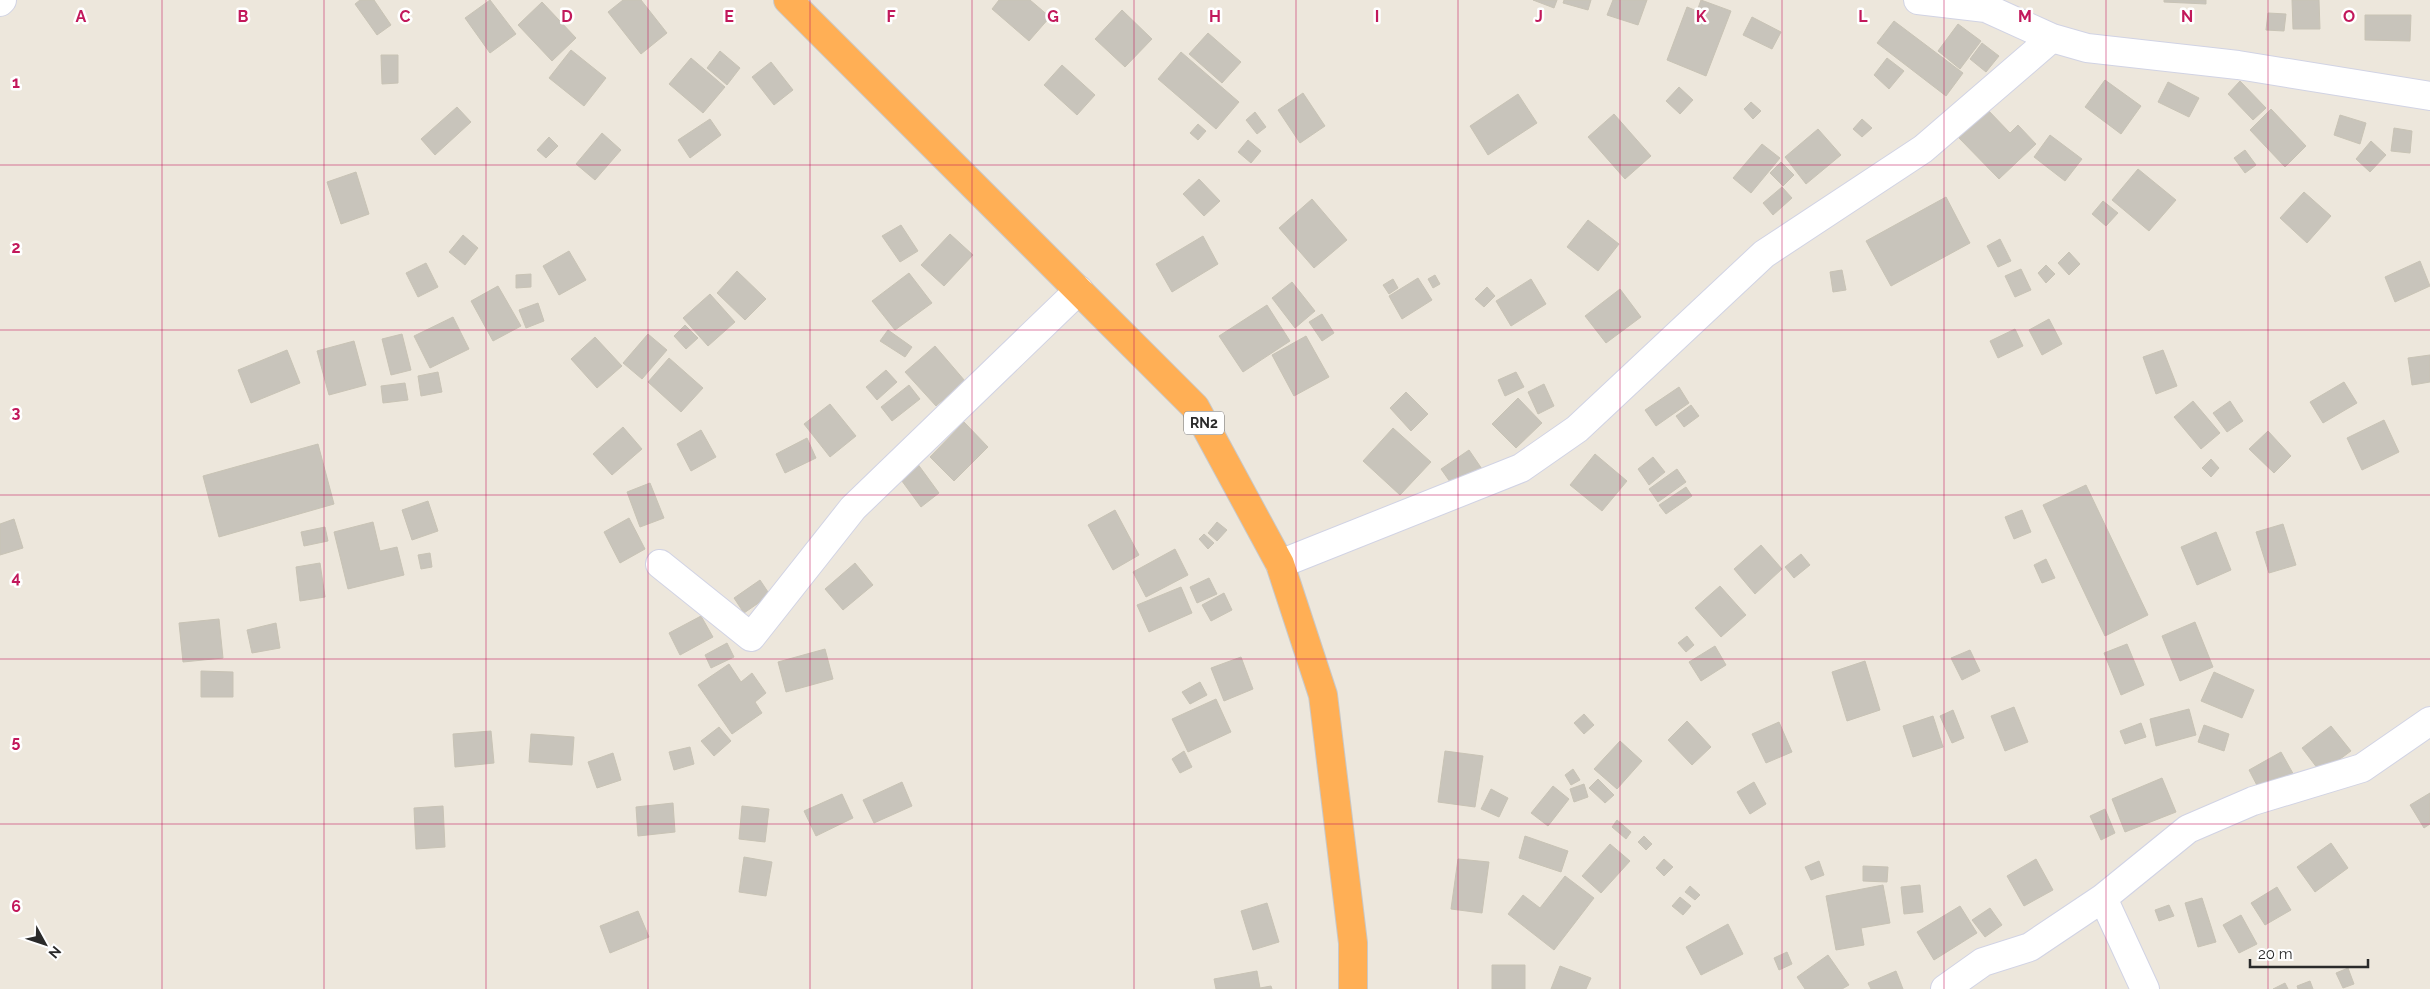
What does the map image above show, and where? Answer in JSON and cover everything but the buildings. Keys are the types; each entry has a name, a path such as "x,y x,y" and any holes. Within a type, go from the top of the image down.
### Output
{"highway":[{"name":"RN2","path":"788,0 1195,407 1280,564 1323,695 1353,943 1353,989"}],"street":[{"path":"1918,0 1986,8 2052,38 2088,48 2238,65 2430,96"},
{"path":"1280,564 1521,468 1577,429 1764,254 1923,149 2052,38"},
{"path":"660,564 751,637 853,508 1079,290"},
{"path":"1945,989 1983,962 2030,947 2103,898 2188,829 2253,801 2362,768 2430,721"},
{"path":"2103,898 2145,989"}]}
